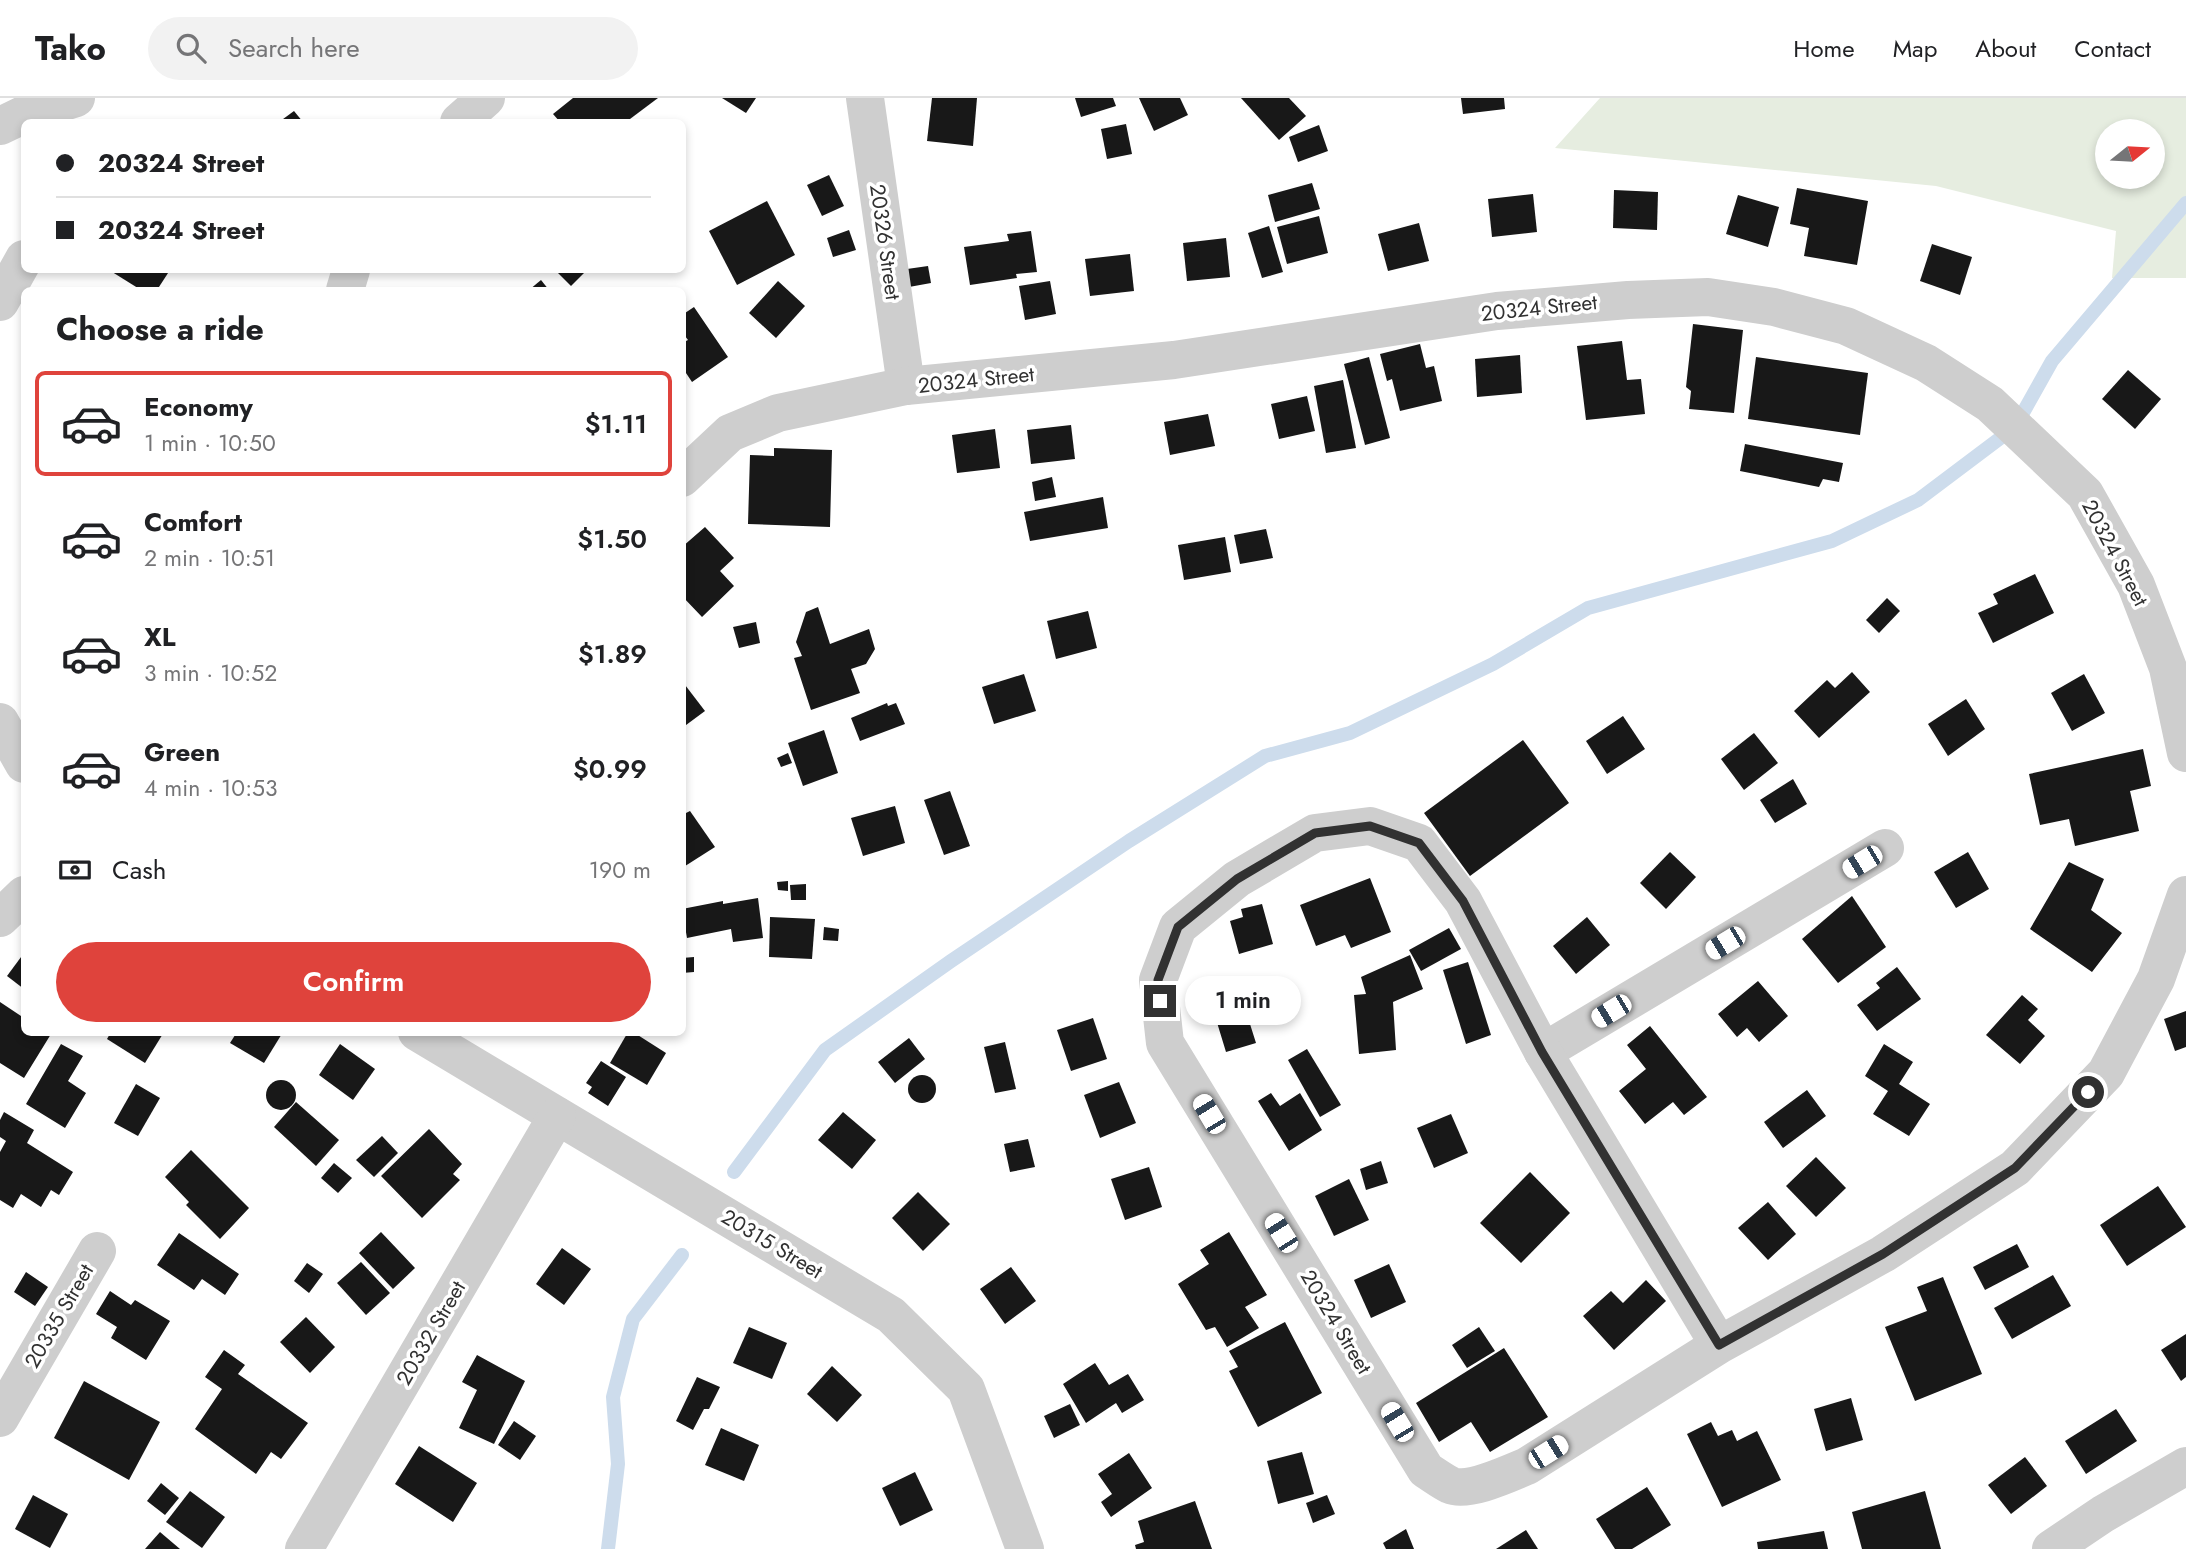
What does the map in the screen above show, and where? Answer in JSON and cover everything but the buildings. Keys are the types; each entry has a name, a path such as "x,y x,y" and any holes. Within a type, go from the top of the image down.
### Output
{"street":[{"path":"0,126 25,114 77,98 76,119"},
{"path":"462,119 486,98"},
{"name":"20326 Street","path":"865,98 906,386"},
{"path":"0,302 21,265"},
{"name":"20324 Street","path":"686,474 730,433 778,413 906,386 1174,360 1497,311 1628,300 1708,297 1774,307 1846,326 1926,363 1990,404 2085,494 2136,585 2168,668 2186,753"},
{"path":"0,722 21,759"},
{"name":"20324 Street","path":"1719,1345 1542,1052 1463,901 1419,843 1370,826 1315,833 1237,879 1178,927 1158,980 1165,1043 1426,1470 1453,1487 1498,1478 1527,1466 1719,1345 1883,1254 2015,1168 2106,1073 2156,979 2186,895"},
{"path":"1542,1052 1885,848"},
{"path":"0,918 21,898"},
{"name":"20315 Street","path":"424,1036 891,1315 966,1390 1025,1549"},
{"name":"20332 Street","path":"304,1549 557,1116"},
{"name":"20335 Street","path":"0,1418 96,1251"},
{"path":"2051,1549 2103,1514 2186,1466"}],"shaded area":[{"path":"1600,98 2186,98 2186,278 2112,278 2116,231 1936,186 1555,148"}],"waterway":[{"path":"734,1172 825,1050 1129,841 1265,756 1350,733 1493,664 1588,608 1832,541 1918,500 2015,427 2052,361 2186,203"},
{"path":"608,1549 618,1464 613,1397 633,1319 682,1255"}],"route":[{"path":"1160,1001 1158,980 1178,927 1237,879 1315,833 1370,826 1419,843 1463,901 1542,1052 1719,1345 1883,1254 2015,1168 2088,1092"}]}
